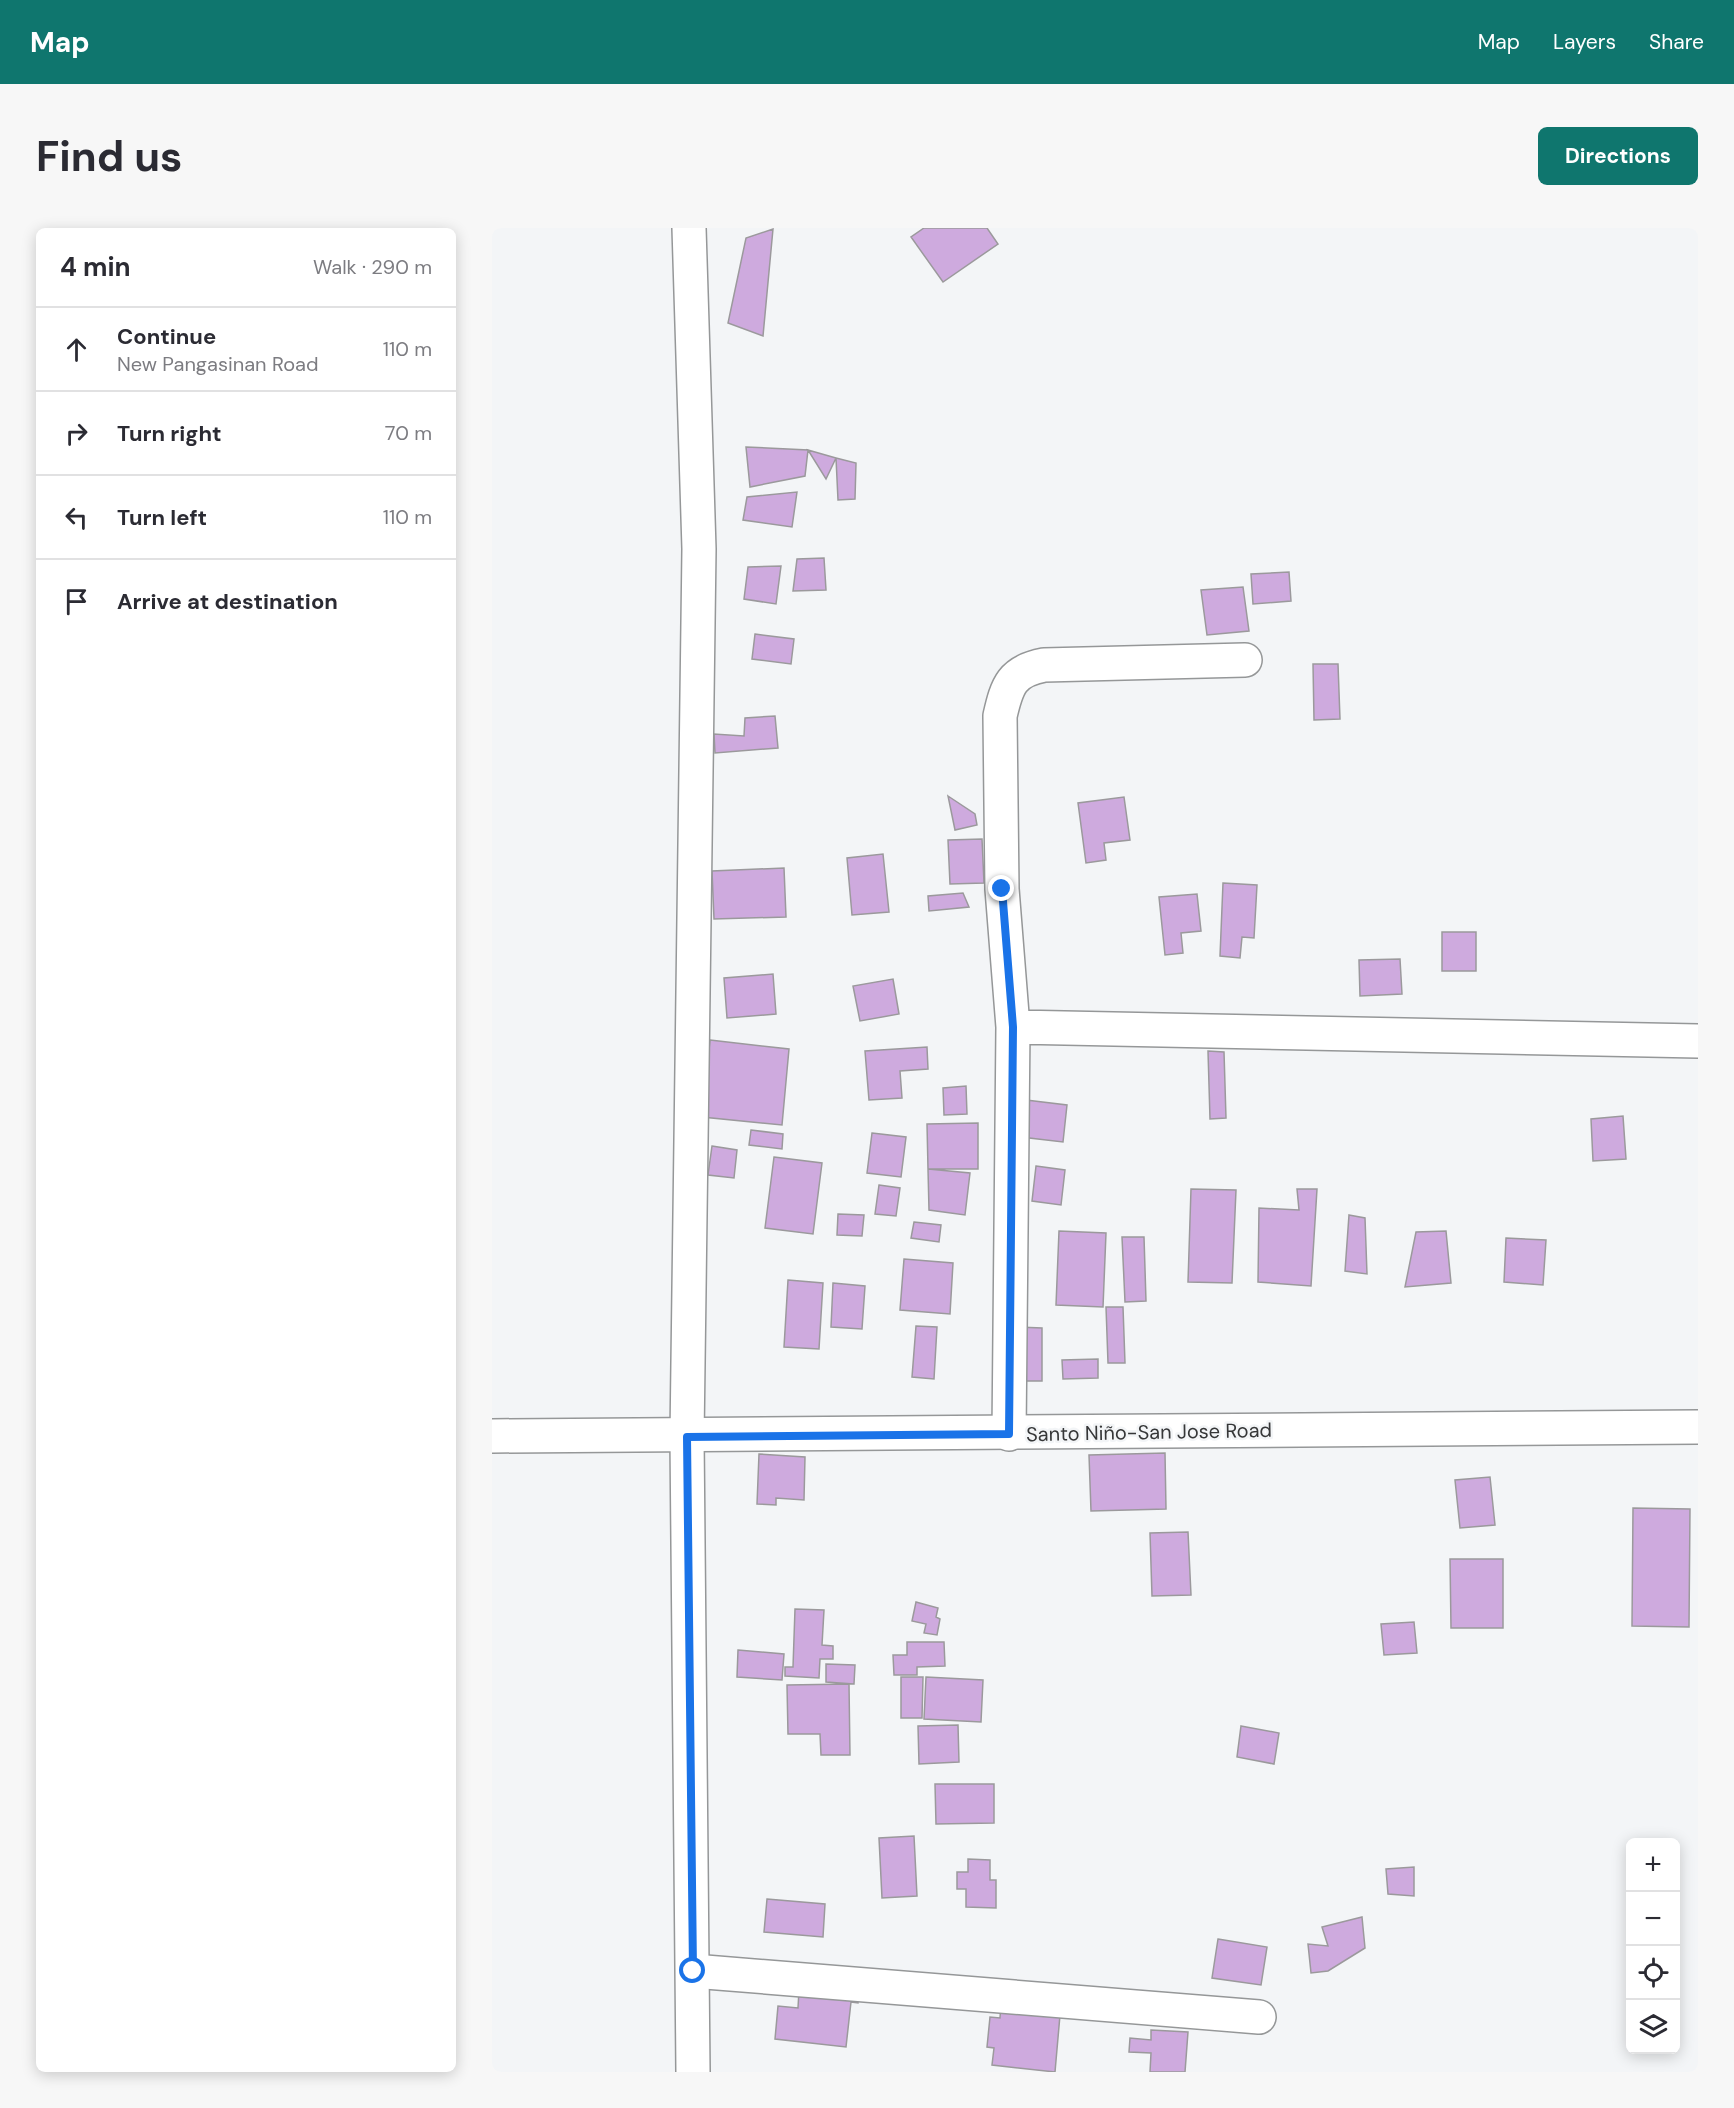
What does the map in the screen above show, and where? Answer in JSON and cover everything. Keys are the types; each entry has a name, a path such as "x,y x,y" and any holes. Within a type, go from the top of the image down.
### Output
{"street":[{"path":"689,228 699,549 687,1437 693,2072"},
{"path":"1009,1434 1013,1027 1002,889 1000,716 1006,691 1023,671 1044,664 1245,660"},
{"path":"1013,1027 1698,1041"},
{"name":"Santo Niño-San Jose Road","path":"492,1436 687,1437 1698,1427"},
{"path":"693,1971 1259,2017"}],"building":[{"path":"924,228 987,228 998,244 943,282 911,237"},
{"path":"773,229 763,336 728,323 746,238"},
{"path":"746,447 808,450 805,476 750,487"},
{"path":"808,450 836,458 826,479"},
{"path":"836,458 856,463 855,499 838,500"},
{"path":"797,492 792,527 743,520 747,497"},
{"path":"824,558 826,590 793,591 797,559"},
{"path":"781,566 776,604 744,599 748,567"},
{"path":"1289,572 1291,601 1253,604 1251,574"},
{"path":"1243,587 1249,631 1207,635 1201,590"},
{"path":"755,634 794,639 791,664 752,659"},
{"path":"1313,664 1338,664 1340,719 1314,720"},
{"path":"775,716 778,748 715,753 714,734 744,736 745,718"},
{"path":"948,796 975,814 977,825 955,830"},
{"path":"1124,797 1130,840 1104,843 1106,860 1086,863 1078,803"},
{"path":"982,839 984,883 950,884 948,840"},
{"path":"883,854 889,912 852,915 847,858"},
{"path":"784,868 786,917 714,919 712,871"},
{"path":"1223,883 1257,885 1254,938 1242,937 1240,958 1220,956"},
{"path":"963,893 969,907 929,911 928,896"},
{"path":"1197,894 1201,931 1181,933 1183,953 1165,955 1159,897"},
{"path":"1442,932 1476,932 1476,971 1442,971"},
{"path":"1400,959 1402,994 1360,996 1359,960"},
{"path":"773,974 776,1014 727,1018 724,978"},
{"path":"893,979 899,1014 860,1021 853,986"},
{"path":"710,1040 789,1049 782,1125 702,1117"},
{"path":"927,1047 928,1069 900,1071 902,1098 869,1100 865,1051"},
{"path":"1208,1051 1224,1052 1226,1118 1210,1119"},
{"path":"966,1086 967,1114 944,1115 943,1088"},
{"path":"1026,1100 1067,1105 1063,1142 1021,1137"},
{"path":"1623,1116 1626,1159 1593,1161 1591,1119"},
{"path":"978,1123 978,1169 928,1169 927,1124"},
{"path":"751,1130 783,1134 782,1149 749,1145"},
{"path":"872,1133 906,1137 901,1177 867,1173"},
{"path":"712,1146 737,1150 734,1178 708,1175"},
{"path":"774,1157 822,1163 813,1234 765,1228"},
{"path":"1036,1166 1065,1170 1061,1205 1032,1201"},
{"path":"928,1169 970,1173 965,1215 929,1210"},
{"path":"879,1185 900,1188 896,1216 875,1214"},
{"path":"1191,1189 1236,1190 1232,1283 1188,1282"},
{"path":"1297,1189 1317,1189 1311,1286 1258,1282 1259,1208 1299,1210"},
{"path":"838,1214 864,1215 862,1236 837,1235"},
{"path":"1349,1215 1365,1218 1367,1274 1345,1271"},
{"path":"914,1222 941,1225 939,1242 911,1238"},
{"path":"1059,1231 1106,1233 1103,1307 1056,1305"},
{"path":"1446,1231 1451,1283 1405,1287 1416,1232"},
{"path":"1122,1237 1144,1237 1146,1301 1125,1302"},
{"path":"1506,1238 1546,1240 1543,1285 1504,1282"},
{"path":"904,1259 953,1263 950,1314 900,1310"},
{"path":"788,1280 823,1283 819,1349 784,1347"},
{"path":"833,1283 865,1286 862,1329 831,1327"},
{"path":"1106,1307 1123,1307 1125,1363 1108,1363"},
{"path":"916,1326 937,1327 934,1379 912,1377"},
{"path":"1017,1327 1042,1328 1042,1381 1016,1381"},
{"path":"1098,1359 1098,1378 1063,1379 1062,1360"},
{"path":"1165,1453 1166,1509 1091,1511 1089,1455"},
{"path":"759,1454 805,1457 804,1500 776,1498 776,1505 757,1504"},
{"path":"1490,1477 1495,1525 1460,1528 1455,1480"},
{"path":"1633,1508 1690,1509 1689,1627 1632,1626"},
{"path":"1188,1532 1191,1595 1152,1596 1150,1533"},
{"path":"1450,1559 1503,1559 1503,1628 1451,1628"},
{"path":"916,1602 938,1608 936,1617 940,1619 937,1635 924,1633 926,1624 912,1621"},
{"path":"795,1609 824,1610 822,1645 833,1646 833,1659 820,1659 819,1678 785,1676 785,1667 793,1667"},
{"path":"1414,1622 1417,1653 1384,1655 1381,1624"},
{"path":"907,1642 944,1642 945,1666 917,1667 917,1675 894,1675 893,1655 907,1655"},
{"path":"738,1650 784,1654 782,1680 737,1677"},
{"path":"826,1664 855,1665 854,1684 826,1682"},
{"path":"901,1677 923,1677 922,1718 901,1718"},
{"path":"926,1677 983,1680 981,1722 924,1719"},
{"path":"849,1684 850,1755 821,1755 820,1734 788,1734 787,1685"},
{"path":"958,1725 959,1762 919,1764 918,1726"},
{"path":"1241,1726 1279,1733 1274,1764 1237,1757"},
{"path":"935,1784 994,1784 994,1823 936,1824"},
{"path":"914,1836 917,1896 882,1898 879,1838"},
{"path":"968,1859 990,1860 990,1880 996,1880 996,1908 966,1907 966,1889 957,1889 957,1872 968,1872"},
{"path":"1414,1867 1414,1896 1388,1894 1386,1869"},
{"path":"767,1899 825,1904 823,1937 764,1932"},
{"path":"1362,1917 1365,1948 1328,1971 1311,1973 1308,1944 1328,1946 1322,1927"},
{"path":"1218,1939 1267,1947 1261,1985 1212,1978"},
{"path":"859,1989 858,2003 851,2002 846,2047 775,2039 778,2006 798,2008 799,1990"},
{"path":"1001,2003 1060,2015 1055,2072 992,2065 994,2048 987,2047 990,2017 1000,2018"},
{"path":"1151,2030 1188,2032 1185,2072 1150,2072 1151,2053 1129,2052 1130,2038 1151,2040"}],"route":[{"path":"693,1971 687,1437 1009,1434 1013,1027 1002,889"}]}
